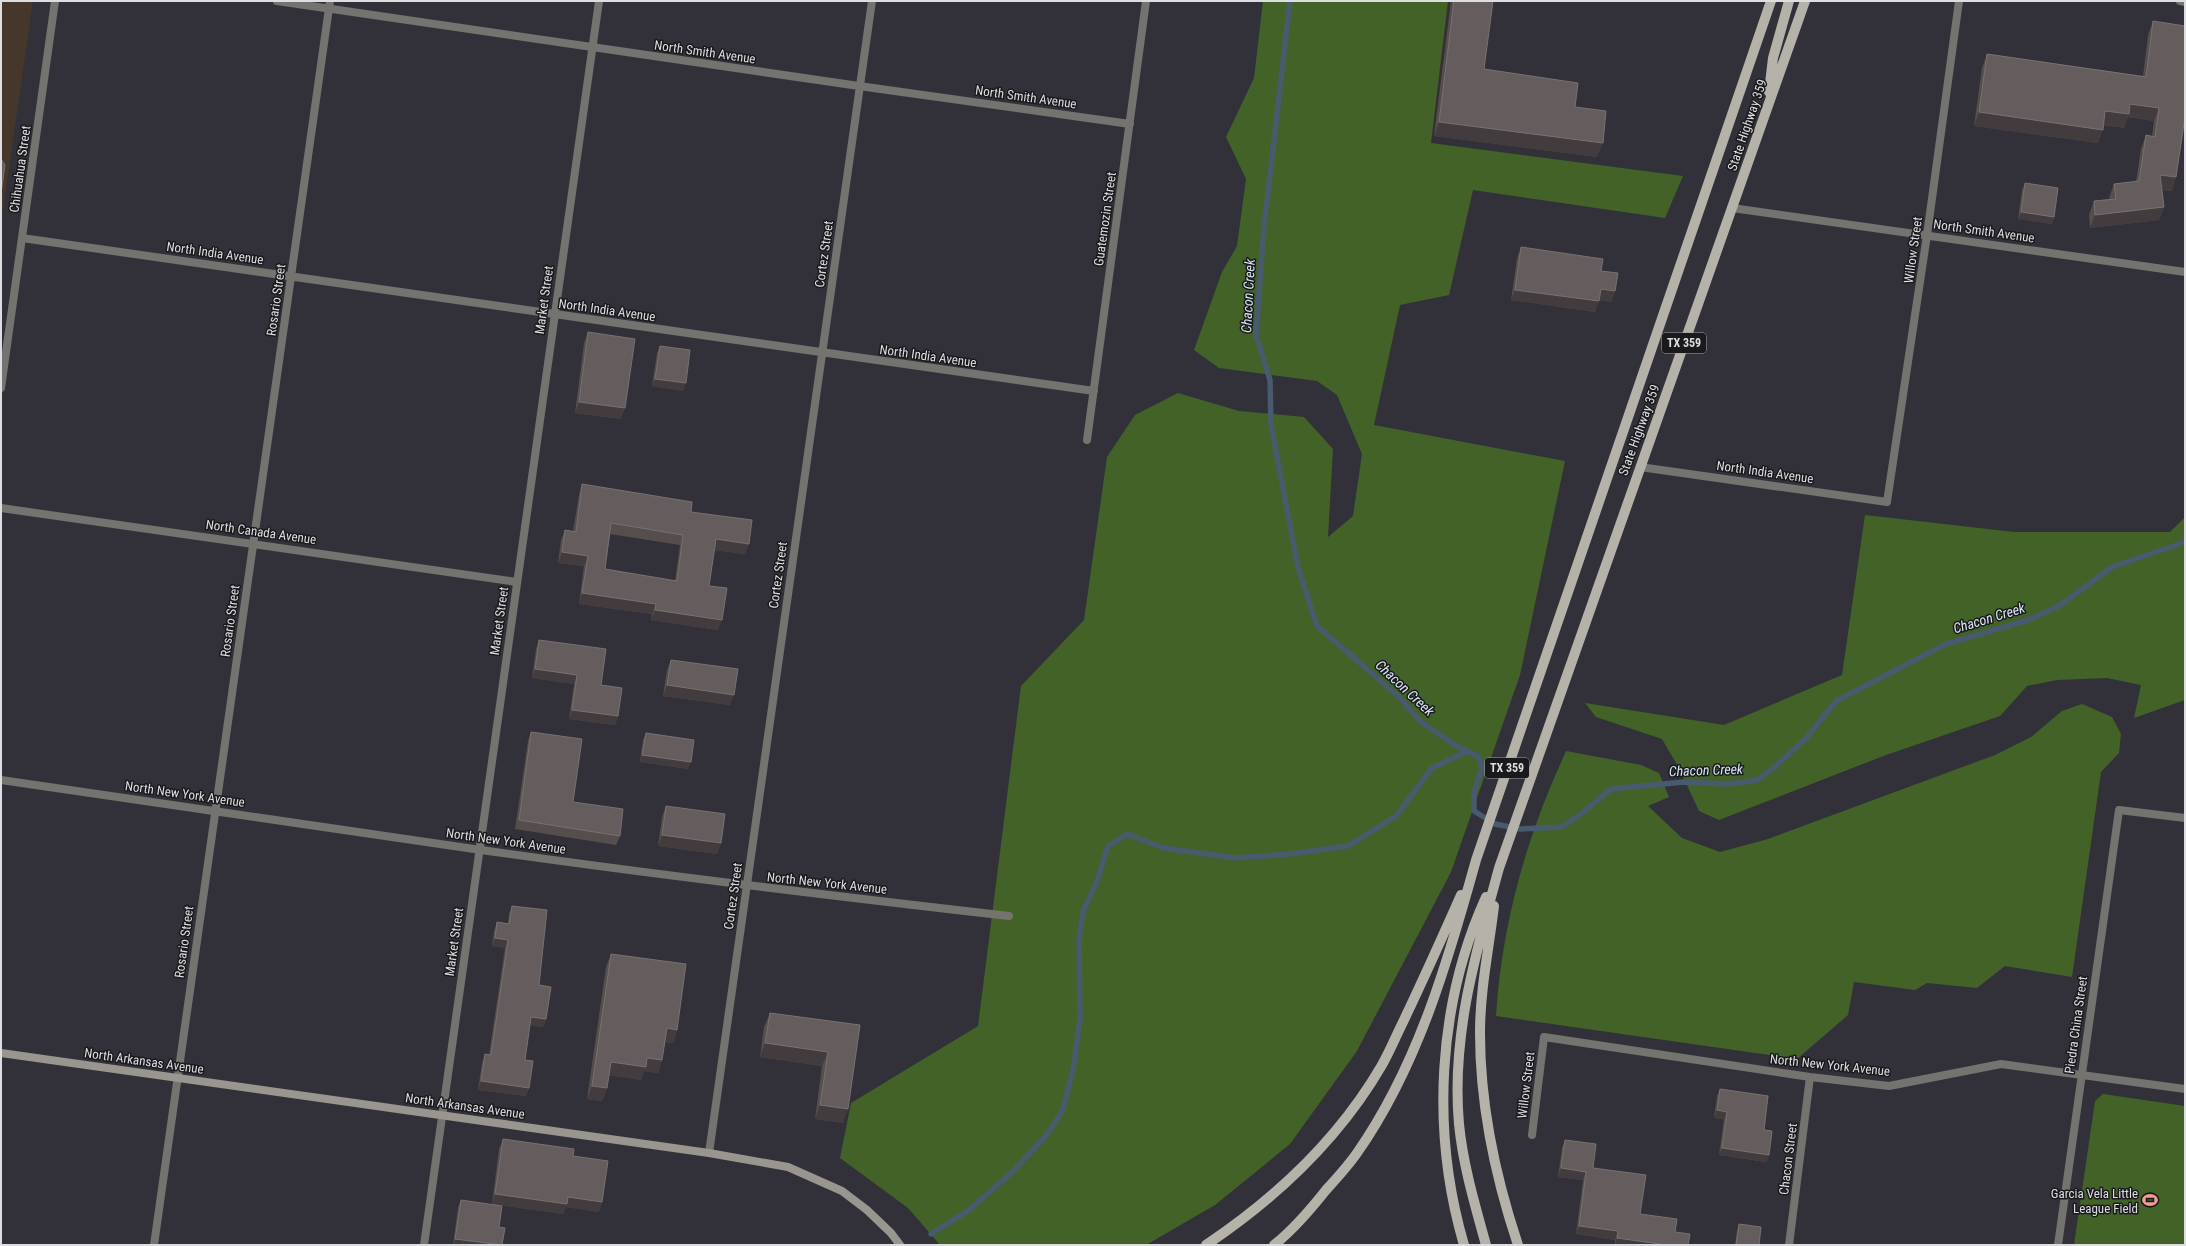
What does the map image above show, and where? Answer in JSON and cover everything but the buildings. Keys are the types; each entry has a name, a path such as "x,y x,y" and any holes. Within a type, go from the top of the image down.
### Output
{"main road":[{"name":"State Highway 359","path":"1476,860 1770,1"},
{"path":"1768,106 1773,58 1789,1"},
{"name":"State Highway 359","path":"1499,868 1805,1"},
{"path":"1206,1245 1240,1223 1282,1187 1322,1148 1350,1113 1382,1065 1424,980 1476,860"},
{"path":"1274,1245 1317,1201 1357,1154 1378,1122 1396,1088 1422,1029 1444,969 1476,860"},
{"path":"1464,1245 1459,1227 1447,1159 1443,1107 1445,1059 1451,1016 1463,958 1471,931 1499,868"},
{"path":"1486,1245 1467,1175 1459,1124 1457,1069 1470,975 1499,868"},
{"path":"1499,868 1483,984 1480,1040 1483,1094 1489,1141 1501,1195 1518,1245"},
{"name":"North Arkansas Avenue","path":"1,1053 709,1152 788,1167 842,1191 868,1210 891,1233 900,1245"}],"street":[{"name":"Chihuahua Street","path":"1,388 55,1"},
{"name":"North Smith Avenue","path":"277,1 330,5 592,48 1130,124"},
{"name":"Market Street","path":"424,1245 599,1"},
{"name":"Cortez Street","path":"709,1152 872,1"},
{"name":"Guatemozin Street","path":"1086,440 1094,392 1146,1"},
{"name":"Willow Street","path":"1887,502 1928,235 1959,1"},
{"path":"2180,1 2185,2"},
{"name":"Rosario Street","path":"154,1245 330,5"},
{"name":"North Smith Avenue","path":"1732,208 2185,272"},
{"name":"North India Avenue","path":"22,238 1094,392"},
{"name":"North India Avenue","path":"1640,467 1887,502"},
{"name":"North Canada Avenue","path":"1,508 517,582"},
{"name":"North New York Avenue","path":"1,780 215,810 479,850 747,886 1009,916"},
{"name":"Piedra China Street","path":"2058,1245 2119,810 2185,818"},
{"name":"Willow Street","path":"1532,1135 1544,1037"},
{"name":"North New York Avenue","path":"1544,1037 1810,1077 1889,1086 2001,1064 2185,1089"},
{"name":"Chacon Street","path":"1788,1245 1810,1077"}],"shaded area":[{"path":"1,1 33,1 1,223"}],"green space":[{"path":"1263,1 1448,1 1431,143 1683,176 1665,218 1473,190 1449,295 1400,305 1374,425 1565,461 1520,675 1451,872 1357,1051 1290,1144 1215,1205 1146,1245 940,1245 908,1208 840,1158 851,1103 978,1026 1021,686 1084,620 1107,457 1135,415 1178,393 1239,411 1304,417 1333,449 1328,537 1353,516 1362,454 1337,395 1317,381 1219,368 1194,350 1222,272 1237,246 1246,179 1226,137 1254,78"},
{"path":"1865,515 2014,532 2170,532 2185,517 2185,700 2134,718 2141,685 2107,678 2057,680 2027,686 2000,716 1886,755 1719,820 1699,811 1679,768 1662,739 1596,717 1585,703 1724,725 1842,675"},
{"path":"2082,704 2112,717 2121,734 2119,753 2101,772 2072,977 2005,966 1977,988 1927,983 1915,990 1854,982 1848,1015 1797,1059 1496,1016 1505,941 1522,867 1538,819 1566,751 1641,765 1659,773 1669,797 1648,806 1682,838 1720,852 1768,839 1995,755 2031,737 2062,711"},
{"path":"2103,1094 2185,1106 2185,1245 2074,1245 2095,1101"}],"waterway":[{"name":"Chacon Creek","path":"1290,1 1264,227 1256,335 1270,380 1271,425 1298,567 1317,626 1398,696 1421,722 1455,745 1479,757 1482,768 1474,792 1474,811 1495,824 1520,829 1562,827 1581,814 1611,789 1684,782 1728,784 1758,780 1777,765 1807,737 1836,701 1946,644 2028,620 2059,606 2112,567 2185,542"},
{"path":"931,1234 969,1210 1011,1173 1045,1137 1062,1112 1073,1070 1080,1020 1079,938 1083,911 1096,884 1108,846 1127,834 1164,848 1235,858 1290,854 1348,846 1396,816 1432,768 1468,751"}],"place":[{"name":"Garcia Vela Little League Field","path":"2150,1200"}]}
